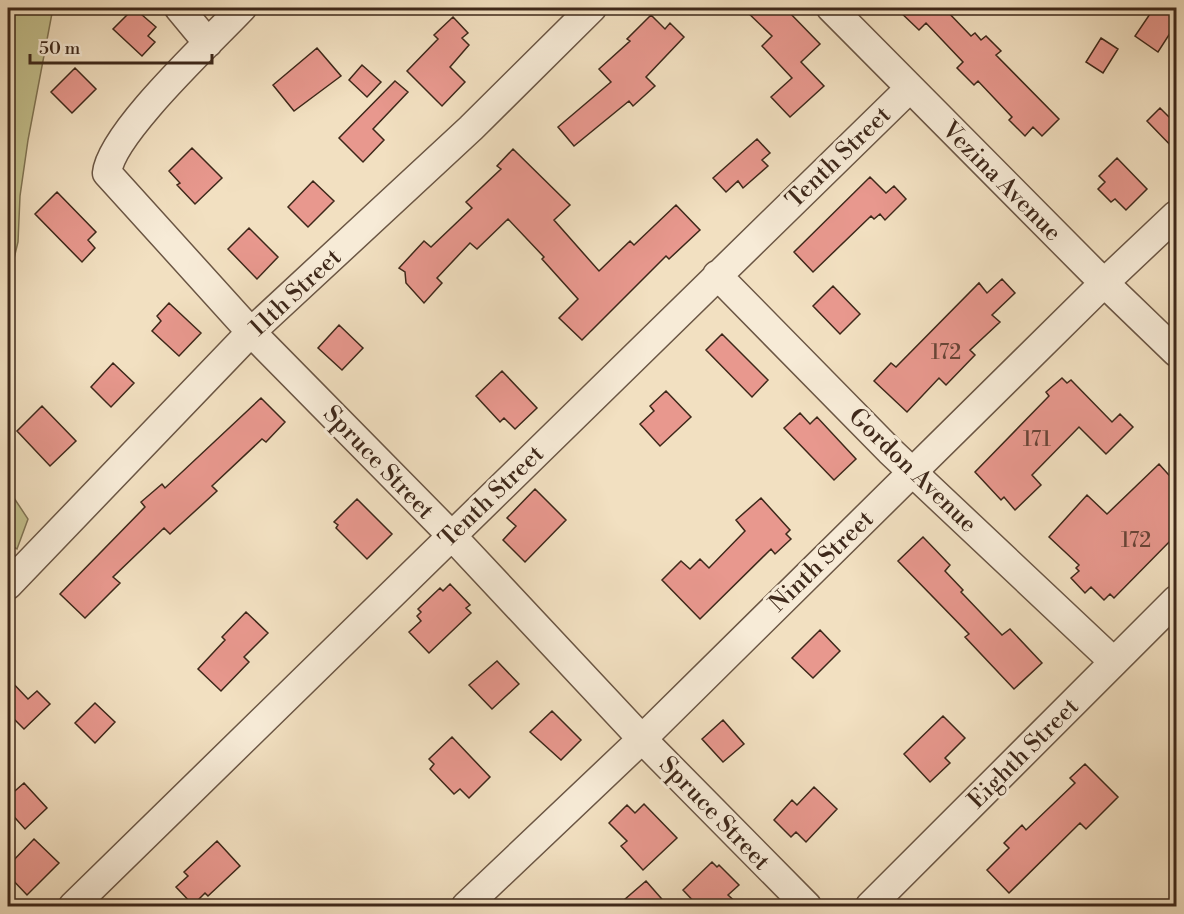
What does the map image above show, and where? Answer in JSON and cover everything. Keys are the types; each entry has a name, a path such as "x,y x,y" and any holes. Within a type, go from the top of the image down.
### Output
{"street":[{"path":"179,8 208,44 242,8"},
{"name":"11th Street","path":"8,585 251,332 471,128 592,8"},
{"name":"Vezina Avenue","path":"831,8 1104,283 1176,352"},
{"name":"Spruce Street","path":"208,44 136,119 116,147 107,173 251,332 451,535 642,739 807,906"},
{"name":"Tenth Street","path":"73,906 717,274 910,88"},
{"name":"Ninth Street","path":"466,906 642,739 1104,283 1176,215"},
{"name":"Gordon Avenue","path":"717,274 890,451 914,471 1114,662"},
{"name":"Eighth Street","path":"870,906 1176,600"}],"shaded area":[{"path":"8,8 53,8 28,140 20,196 18,242 8,283"},
{"path":"8,489 28,519 17,549 8,544"}],"building":[{"path":"134,8 156,27 148,36 155,42 142,56 113,29"},
{"path":"743,8 785,8 820,44 801,62 824,86 790,117 771,97 792,78 762,46 772,36"},
{"path":"896,8 944,8 971,36 975,33 981,40 986,36 1001,51 996,55 1059,119 1042,136 1033,127 1025,136 1009,120 1012,117 978,81 974,85 957,68 963,62 926,23 919,30"},
{"path":"1154,8 1168,8 1176,13 1176,24 1158,52 1135,36"},
{"path":"651,15 665,29 670,23 684,37 646,77 655,86 633,106 629,101 574,146 558,127 611,82 599,69 630,41 627,39"},
{"path":"453,17 468,33 462,38 469,45 450,67 465,82 442,106 407,71 438,39 434,35"},
{"path":"1101,38 1118,49 1103,73 1086,62"},
{"path":"317,48 341,76 294,111 273,85"},
{"path":"362,65 381,82 367,97 349,80"},
{"path":"75,68 96,89 72,113 51,92"},
{"path":"395,81 408,92 373,129 384,140 363,162 339,138"},
{"path":"1160,108 1176,124 1176,151 1147,121"},
{"path":"757,139 770,153 762,160 768,166 743,188 738,181 726,192 713,178"},
{"path":"192,148 222,178 195,204 177,185 180,183 169,171"},
{"path":"513,149 570,205 554,220 599,271 630,241 634,245 676,205 700,230 669,259 666,256 582,340 559,318 578,299 542,259 544,257 508,219 477,249 470,243 437,278 442,283 424,303 406,283 405,272 399,268 424,241 431,247 472,208 466,202 501,169 497,166"},
{"path":"1117,158 1147,189 1126,210 1115,199 1111,202 1098,189 1105,182 1099,176"},
{"path":"870,177 886,193 894,186 906,199 885,220 880,214 874,219 871,216 813,272 794,252"},
{"path":"313,181 334,201 308,227 288,207"},
{"path":"57,192 96,232 88,240 95,248 82,262 35,214"},
{"path":"249,228 278,257 257,279 228,249"},
{"path":"1002,279 1015,293 992,315 1000,322 970,350 975,355 946,385 939,378 907,412 874,381 891,363 896,367 979,283 987,293"},
{"path":"833,286 860,314 840,334 813,306"},
{"path":"169,303 201,333 179,356 152,331 161,321 157,316"},
{"path":"339,325 363,348 342,370 318,348"},
{"path":"722,334 768,380 752,397 706,350"},
{"path":"113,363 134,383 111,407 91,387"},
{"path":"502,371 537,408 515,429 504,418 500,422 476,396"},
{"path":"1062,378 1067,383 1071,380 1112,422 1120,414 1133,427 1106,454 1079,427 1032,475 1041,485 1015,510 1004,497 1001,500 975,472 1049,396 1046,392"},
{"path":"666,391 691,417 660,446 640,424 654,411 650,406"},
{"path":"261,398 285,422 266,442 262,439 212,486 217,491 170,534 164,528 113,577 120,583 85,618 60,594 145,507 141,502 162,484 165,488"},
{"path":"42,406 76,441 50,466 17,431"},
{"path":"800,413 810,424 817,417 856,459 834,480 784,428"},
{"path":"1159,464 1176,483 1176,535 1114,598 1110,594 1104,600 1091,587 1085,593 1071,578 1079,571 1076,568 1079,565 1049,537 1087,495 1107,514"},
{"path":"535,489 566,520 525,562 503,540 516,526 507,518"},
{"path":"761,498 790,530 786,534 791,539 775,554 771,549 700,619 662,580 681,561 690,569 700,559 709,568 745,531 736,520"},
{"path":"357,499 392,534 367,559 336,528 338,525 334,522"},
{"path":"923,537 950,565 945,571 963,590 961,592 1002,635 1010,629 1042,663 1014,689 965,637 969,634 898,561"},
{"path":"450,584 470,605 466,608 471,613 429,653 409,632 421,621 417,616 421,612 418,609 440,588 443,591"},
{"path":"246,612 268,633 244,657 249,662 221,691 198,669 225,640 222,637"},
{"path":"820,630 840,651 813,678 792,658"},
{"path":"497,661 519,684 492,709 469,685"},
{"path":"8,678 28,699 37,691 50,704 24,729 8,713"},
{"path":"95,703 115,722 95,743 75,723"},
{"path":"552,711 581,740 561,760 530,732"},
{"path":"943,716 965,738 945,758 950,763 930,782 904,754"},
{"path":"723,720 744,744 723,762 702,739"},
{"path":"452,737 490,777 469,798 460,789 454,794 430,769 434,764 429,759"},
{"path":"1085,764 1118,797 1086,829 1080,823 1009,893 987,870 1009,848 1004,843 1022,825 1026,830 1075,783 1070,778"},
{"path":"24,783 47,808 25,829 8,810 8,797"},
{"path":"814,787 837,809 806,842 796,832 791,837 774,820 792,800 797,805"},
{"path":"644,804 677,838 643,870 621,846 627,841 609,823 627,805 635,813"},
{"path":"34,839 59,863 27,895 8,875 8,866"},
{"path":"217,841 240,866 208,896 205,893 193,905 176,887 188,876 184,872"},
{"path":"712,862 717,867 719,865 739,885 728,895 740,906 698,906 683,890"},
{"path":"646,881 668,906 617,906"}]}
